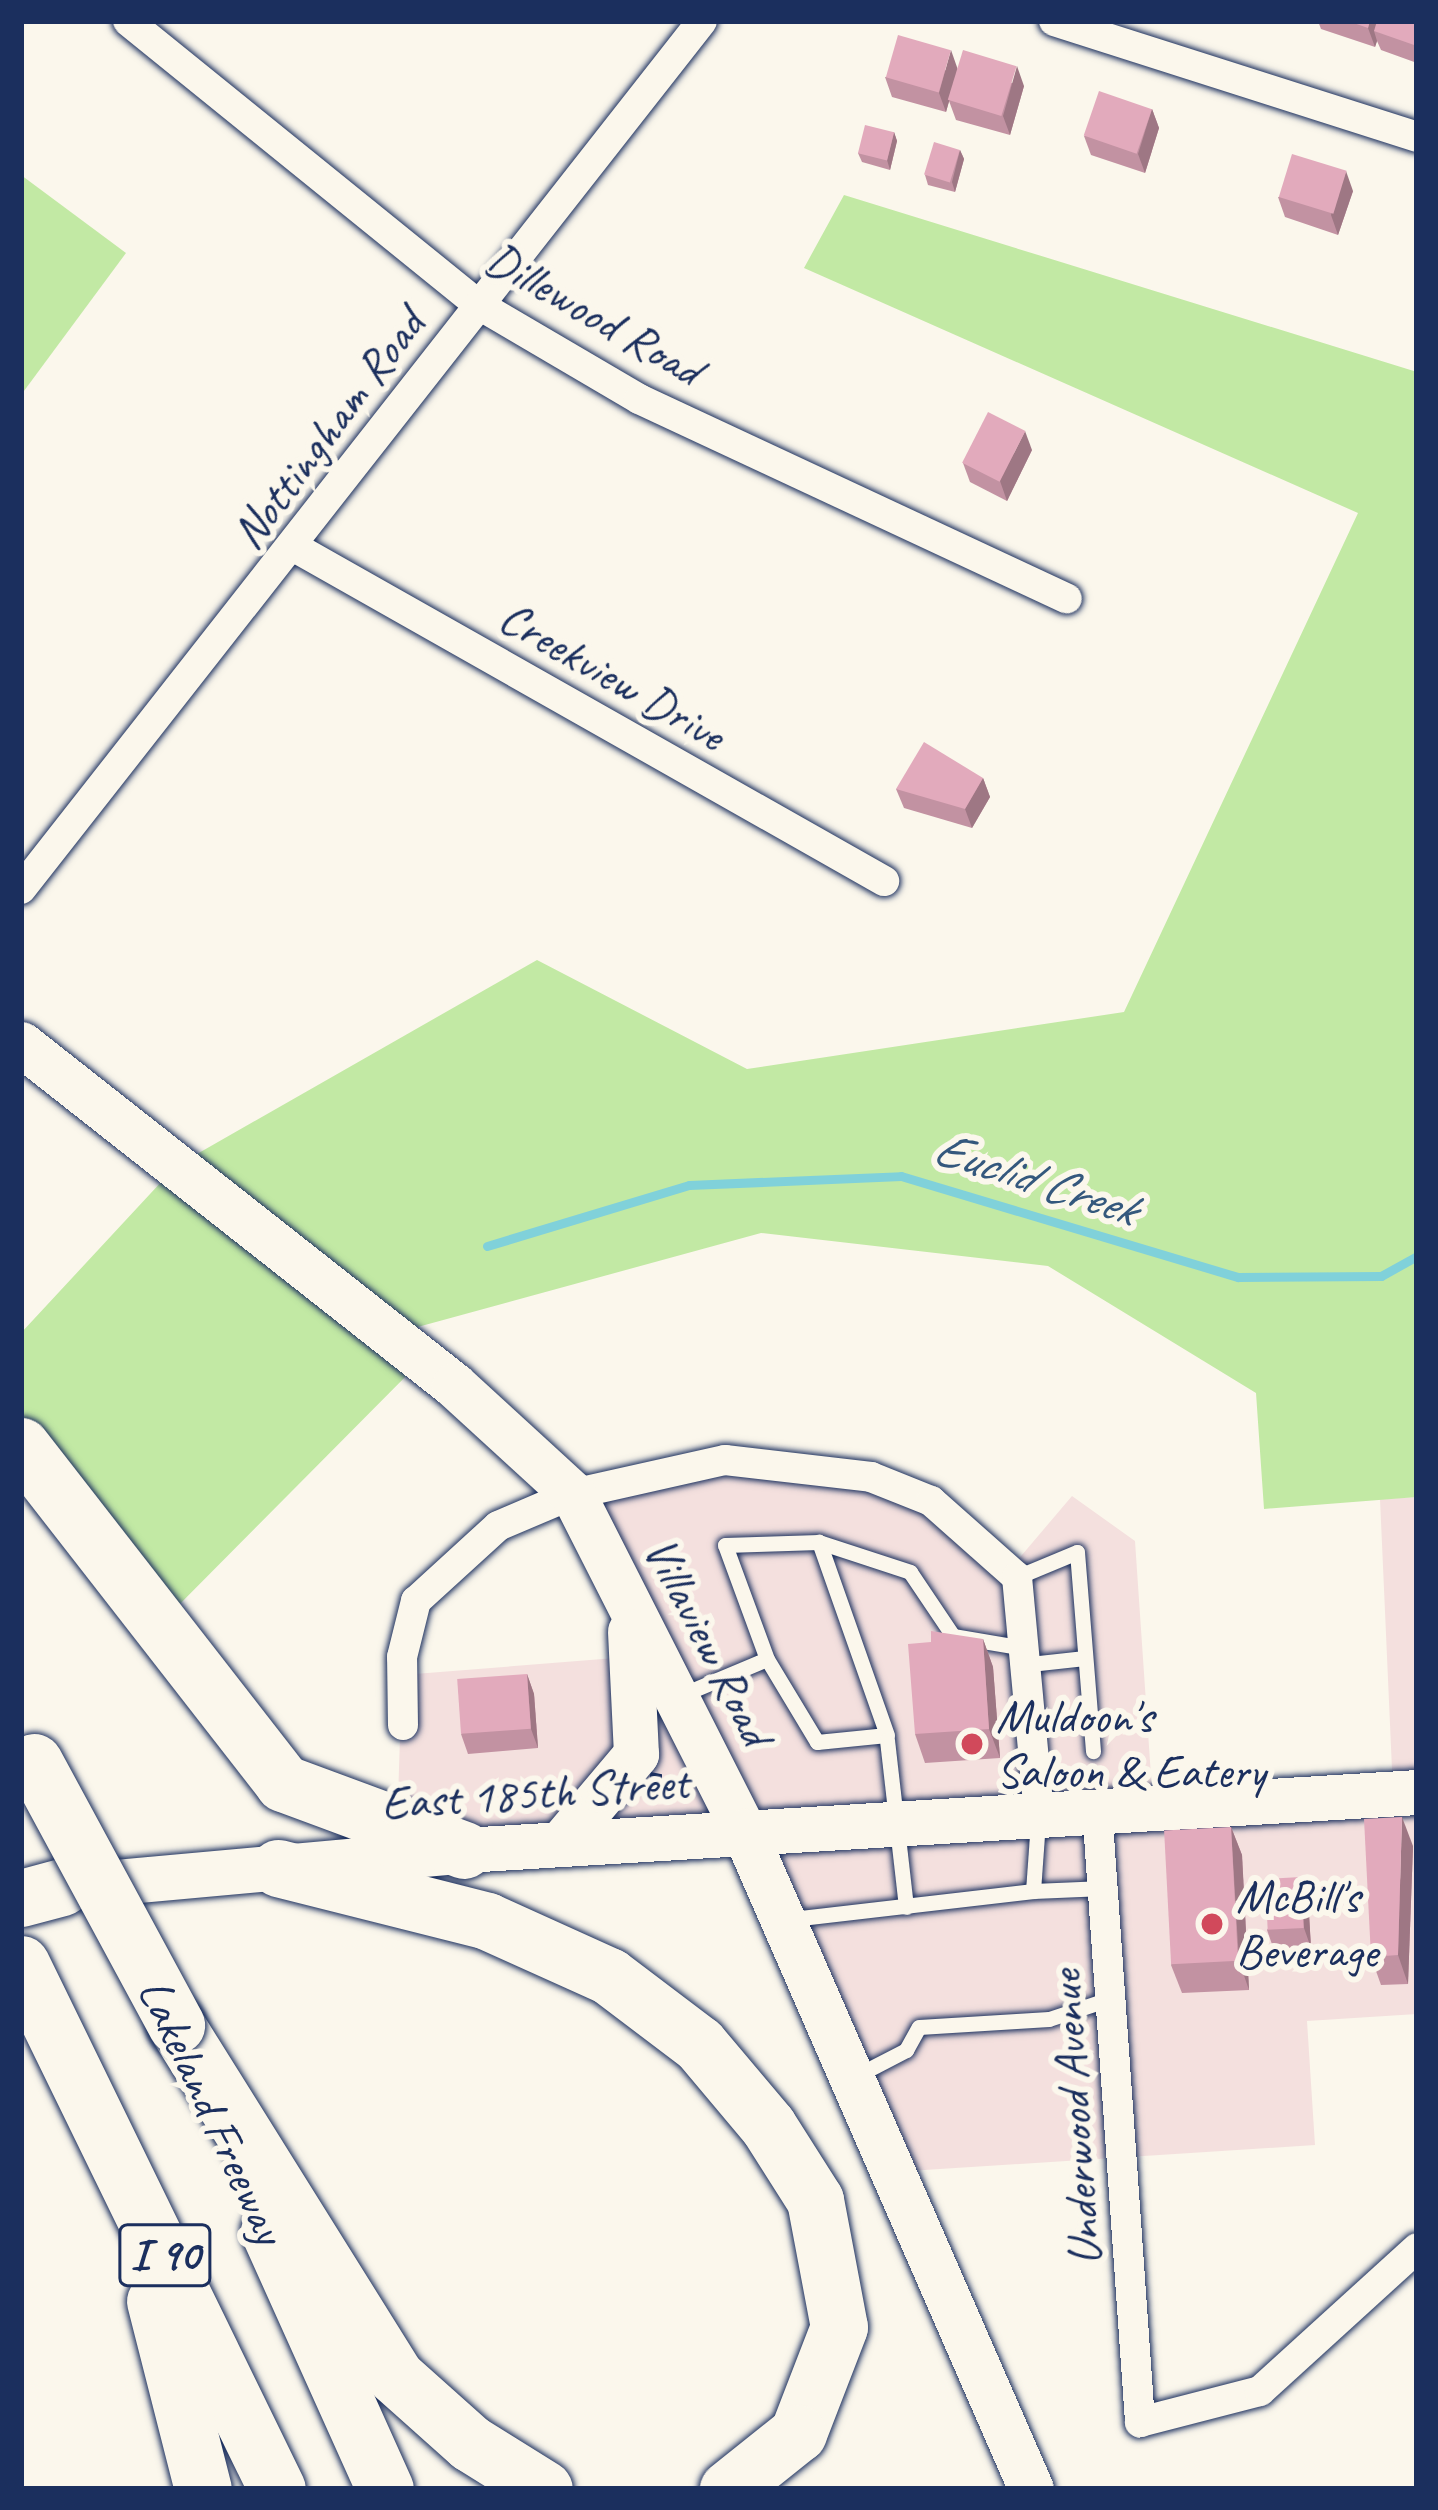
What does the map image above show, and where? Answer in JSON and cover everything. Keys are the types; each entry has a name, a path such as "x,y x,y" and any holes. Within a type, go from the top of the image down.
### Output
{"highway":[{"path":"21,1446 283,1783 464,1850"},
{"name":"Lakeland Freeway","path":"27,1752 176,2025 385,2489"},
{"path":"278,1868 487,1921 609,1976 699,2044 768,2126 815,2200 839,2327 798,2433 728,2489"},
{"name":"I 90","path":"21,1964 277,2489"},
{"path":"51,2021 171,2344 203,2489"},
{"path":"176,2025 395,2376 470,2443 544,2489"}],"street":[{"name":"Dillewood Road","path":"128,21 479,305 639,399 1067,599"},
{"name":"Nottingham Road","path":"21,889 296,548 702,21"},
{"path":"1054,21 1417,137"},
{"name":"Creekview Drive","path":"296,548 884,881"},
{"name":"Villaview Road","path":"21,1044 454,1385 573,1494 744,1832 1029,2488"},
{"path":"403,1725 416,1601 459,1552 573,1494 725,1460 871,1477 931,1501 1017,1577 1029,1656 1040,1813"},
{"path":"560,1844 636,1754 626,1598"},
{"name":"East 185th Street","path":"34,1892 464,1850 1417,1792"},
{"name":"Underwood Avenue","path":"1097,1808 1140,2422 1260,2391 1417,2248"}],"lane":[{"path":"887,1740 817,1742 767,1659 725,1545 819,1542 910,1572 953,1636 1029,1656 1085,1658"},
{"path":"819,1542 887,1740 906,1907"},
{"path":"1017,1577 1073,1547 1093,1751"},
{"path":"676,1697 767,1659"},
{"path":"1033,1892 1040,1813"},
{"path":"783,1920 1103,1888"},
{"path":"852,2078 906,2050 919,2027 1049,2019 1112,1997"}],"shaded area":[{"path":"650,1473 871,1477 1010,1569 1072,1496 1135,1541 1153,1805 1393,1792 1380,1499 1417,1497 1417,2014 1307,2021 1315,2145 893,2172 744,1832 397,1830 402,1675 653,1655 573,1494"}],"green space":[{"path":"21,175 126,253 21,395"},
{"path":"844,195 1417,372 1417,1497 1264,1509 1256,1393 1048,1266 761,1233 392,1334 422,1360 159,1625 21,1446 21,1333 176,1166 537,960 747,1069 1124,1012 1358,513 804,268"}],"building":[{"path":"1377,21 1417,21 1417,46 1374,31"},
{"path":"898,35 951,50 939,92 886,77"},
{"path":"963,50 1017,66 1001,116 948,100"},
{"path":"1099,91 1152,109 1137,154 1084,135"},
{"path":"865,125 894,132 887,160 858,153"},
{"path":"934,142 960,150 950,182 924,175"},
{"path":"1292,154 1347,171 1333,214 1279,197"},
{"path":"988,412 1025,431 1000,482 962,463"},
{"path":"924,742 983,778 965,809 896,789"},
{"path":"931,1631 983,1639 989,1729 915,1734 908,1644 931,1642"},
{"path":"527,1674 531,1729 461,1734 457,1679"},
{"path":"1402,1817 1398,1955 1371,1957 1364,1819"},
{"name":"McBill's Beverage","path":"1231,1827 1238,1961 1171,1964 1164,1831"},
{"path":"1301,1877 1304,1928 1268,1930 1265,1879"}],"waterway":[{"name":"Euclid Creek","path":"487,1246 689,1185 901,1176 1238,1277 1381,1276 1417,1256"}],"place":[{"name":"Muldoon's Saloon & Eatery","path":"972,1744"},
{"name":"McBill's Beverage","path":"1212,1924"}]}
